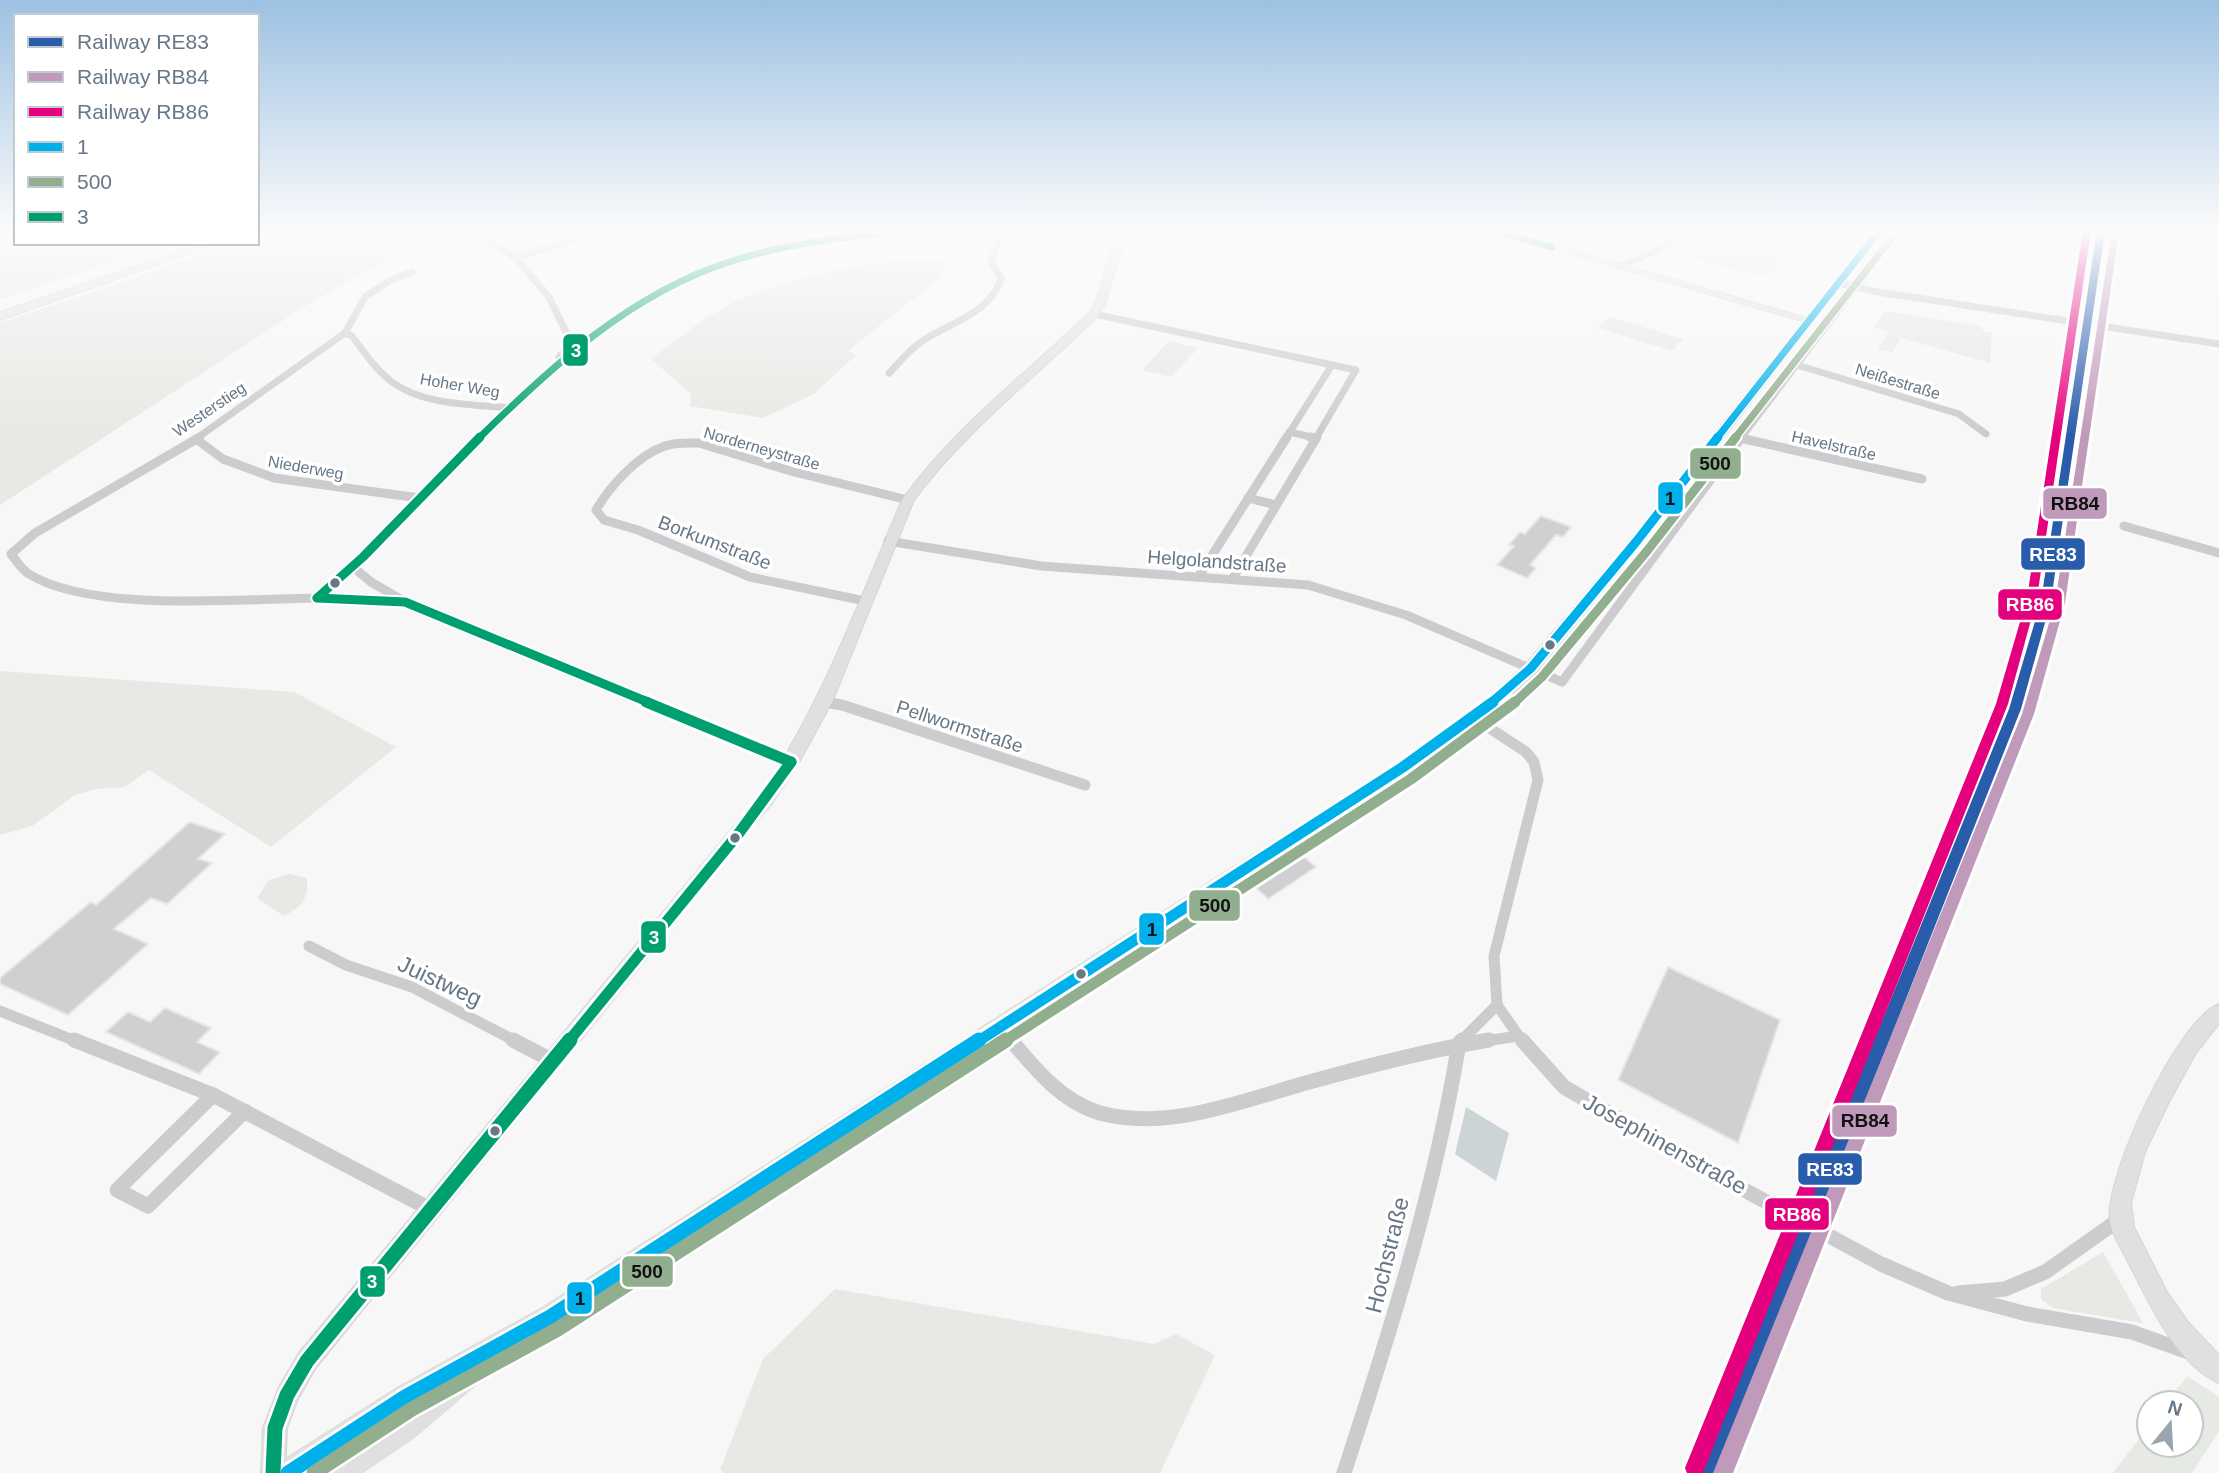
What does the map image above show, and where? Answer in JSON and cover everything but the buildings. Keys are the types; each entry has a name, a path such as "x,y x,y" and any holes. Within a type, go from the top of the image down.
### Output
{"highway":[{"path":"0,305 19,299"},
{"path":"0,316 51,299"}],"main road":[{"path":"288,1473 405,1397 510,1340 1403,767 1505,693 1531,668 1636,542 1826,299"},
{"path":"338,1473 404,1428 510,1340"}],"street":[{"name":"Westerstieg","path":"317,598 211,602 117,597 66,587 40,578 21,568 11,554 35,533 196,439 345,333 364,299"},
{"path":"550,299 568,336 566,349 551,368"},
{"path":"317,598 340,581 419,498 551,368 594,335 652,299"},
{"path":"889,373 921,342 956,326 987,299"},
{"path":"273,1473 275,1428 287,1395 331,1329 739,833 791,762 824,702 888,541 924,475 1094,314 1102,299"},
{"path":"1735,299 1809,320"},
{"path":"1740,438 1847,299"},
{"path":"1926,299 2219,344"},
{"path":"1094,314 1356,370 1233,578"},
{"name":"Hoher Weg","path":"345,333 352,336 393,382 409,390 453,401 510,408"},
{"path":"568,336 594,335"},
{"path":"1199,576 1332,365"},
{"name":"Neißestraße","path":"1797,365 1959,414 1986,434"},
{"path":"1289,432 1316,438"},
{"name":"Helgolandstraße","path":"888,541 1041,566 1308,585 1396,611 1562,682 1740,438"},
{"name":"Havelstraße","path":"1740,438 1922,479"},
{"name":"Niederweg","path":"196,439 223,459 274,478 419,498"},
{"name":"Norderneystraße","path":"597,514 598,504 647,456 667,445 685,443 699,443 794,472 908,500"},
{"path":"1248,498 1276,505"},
{"name":"Borkumstraße","path":"597,514 604,520 638,530 750,577 865,601"},
{"path":"2124,526 2219,553"},
{"path":"353,566 371,582 405,602 791,762"},
{"path":"317,598 405,602"},
{"name":"Pellwormstraße","path":"824,702 842,705 1085,785"},
{"path":"999,1026 1030,1064 1063,1094 1096,1112 1131,1120 1184,1114 1459,1043 1518,1036 1497,1005 1494,956 1538,780 1534,762 1526,752 1471,716"},
{"name":"Juistweg","path":"309,946 346,965 412,987 551,1060"},
{"path":"1459,1043 1497,1005"},
{"path":"0,1011 213,1095 430,1209"},
{"path":"2214,1367 2170,1320 2148,1283 2120,1219 2126,1174 2152,1117 2178,1065 2201,1029 2219,1012"},
{"name":"Josephinenstraße","path":"1518,1036 1564,1087 1881,1264 1948,1293 2027,1314 2132,1332 2159,1340 2214,1367"},
{"name":"Hochstraße","path":"1344,1473 1395,1318 1451,1092 1459,1043"},
{"path":"213,1095 117,1190 148,1206 245,1111"},
{"path":"1948,1293 2005,1289 2045,1272 2120,1219"}],"shaded area":[{"path":"72,299 317,299 0,505 0,323"},
{"path":"742,299 913,299 848,351 856,355 814,394 763,418 690,406 691,394 651,359 712,314"},
{"path":"1885,311 1982,326 1983,331 1992,333 1990,363 1901,338 1893,352 1878,350 1889,331 1873,327"},
{"path":"1610,317 1683,339 1672,351 1598,328"},
{"path":"1169,341 1198,348 1171,377 1142,370"},
{"path":"0,671 294,692 396,747 271,847 149,770 125,787 97,789 75,795 32,826 0,835"},
{"path":"289,874 307,878 306,891 300,905 284,916 257,898 269,880"},
{"path":"1466,1107 1509,1133 1496,1181 1455,1154"},
{"path":"2103,1252 2143,1323 2053,1308 2041,1299 2041,1289"},
{"path":"835,1289 1154,1344 1176,1334 1215,1355 1160,1473 724,1473 720,1470 763,1359"},
{"path":"2187,1376 2219,1397 2219,1431 2205,1453 2205,1389 2177,1389"},
{"path":"2135,1444 2135,1459 2201,1459 2192,1473 2113,1473"}],"rail line":[{"name":"RB86","path":"1695,1468 2002,704 2032,598 2077,299"},
{"name":"RE83","path":"1708,1473 2015,709 2046,601 2091,299"},
{"name":"RB84","path":"1723,1473 2028,714 2060,603 2105,299"}],"transit line":[{"name":"3","path":"317,598 363,557 495,422 559,363 593,336 649,299"},
{"name":"1","path":"288,1473 405,1397 550,1317 1403,767 1505,693 1531,668 1636,542 1826,299"},
{"name":"500","path":"314,1473 412,1409 558,1329 1411,779 1513,704 1542,677 1647,551 1844,299"},
{"name":"3","path":"317,598 405,602 791,762"},
{"name":"3","path":"273,1473 275,1428 287,1395 307,1361 739,833 791,762"}]}
